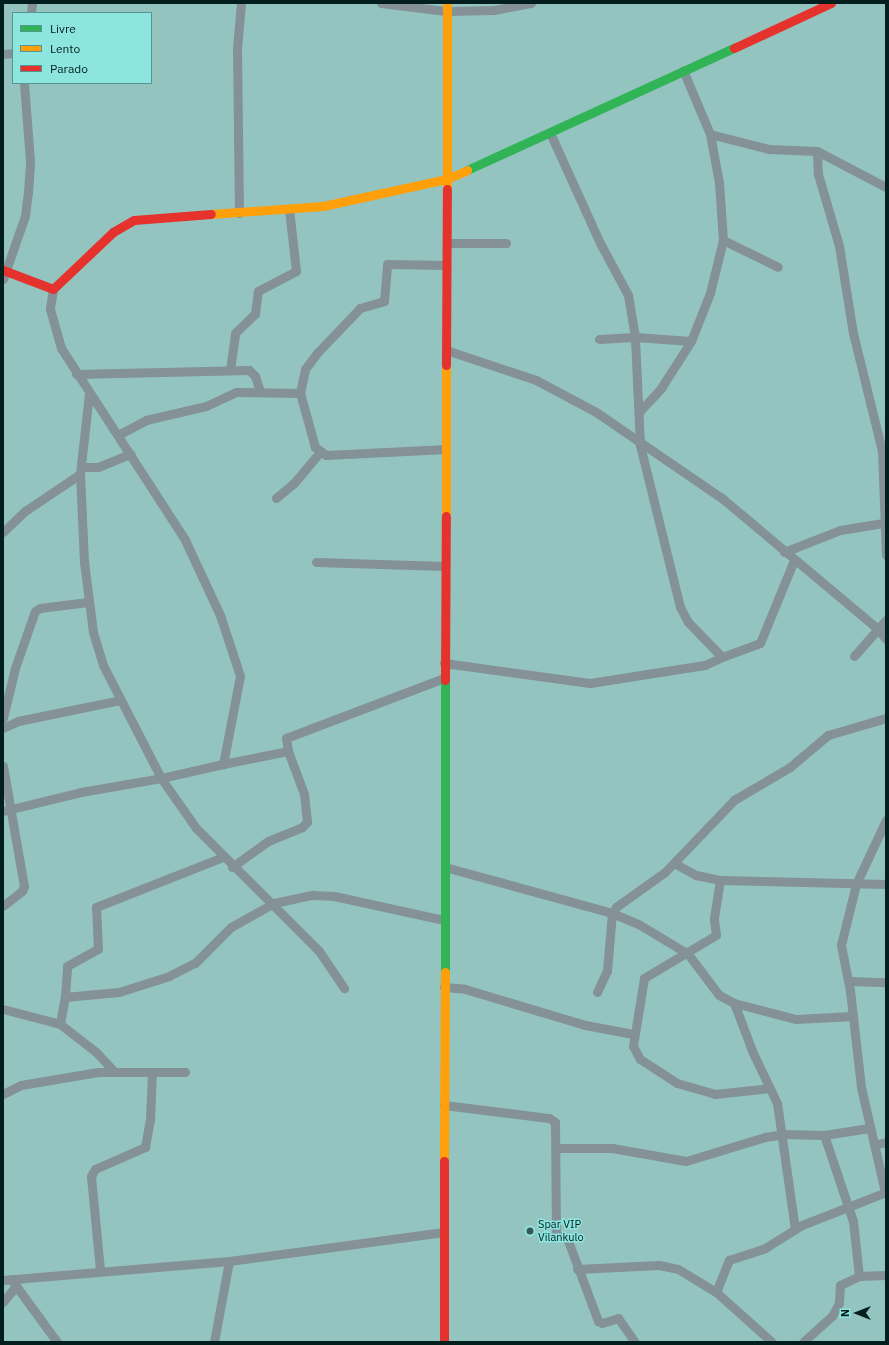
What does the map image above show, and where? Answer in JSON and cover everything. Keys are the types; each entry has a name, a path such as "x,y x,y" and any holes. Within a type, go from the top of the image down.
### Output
{"main road":[{"path":"4,273 53,289 113,232 134,220 289,209 347,202 447,179 831,3"},
{"path":"444,1342 444,664 447,243 446,7"}],"street":[{"path":"239,213 237,55 241,3"},
{"path":"381,3 494,10 531,3"},
{"path":"639,412 661,388 691,341 710,293 723,240 719,183 710,134 683,70"},
{"path":"4,273 25,216 28,192 30,162 24,84"},
{"path":"550,133 600,243 628,295 635,337 640,445 680,607 688,622 722,657"},
{"path":"710,134 769,148 817,151 885,183"},
{"path":"817,151 818,174 839,246 853,333 884,450 883,523 886,555"},
{"path":"230,370 234,333 255,314 258,291 296,270 289,209"},
{"path":"723,240 778,267"},
{"path":"447,243 506,243"},
{"path":"446,265 387,264 384,301 360,308 318,352 305,370 300,393 315,447 320,452 334,456 446,448"},
{"path":"53,289 50,309 53,324 76,374 131,454 185,540 220,615 238,669 240,682 223,764"},
{"path":"599,339 635,337 691,341"},
{"path":"446,350 536,380 560,391 596,412 640,445 723,499 784,552 877,628 886,639"},
{"path":"76,374 230,370 252,372 260,391"},
{"path":"118,435 146,420 206,406 236,392 260,391 300,393"},
{"path":"89,394 81,471 88,602 103,664 161,778 196,828 232,867 274,903 319,951 344,988"},
{"path":"276,498 294,483 320,452"},
{"path":"3,532 26,511 81,471 98,467 131,454"},
{"path":"784,552 840,530 883,523"},
{"path":"444,664 590,683 705,664 760,643 794,560"},
{"path":"316,562 445,566"},
{"path":"3,718 15,668 35,611 40,608 88,602"},
{"path":"854,656 877,628 886,620"},
{"path":"232,867 268,841 302,827 307,822 302,787 288,751 286,738 444,678"},
{"path":"3,728 18,722 120,700"},
{"path":"597,992 607,971 612,913 620,904 674,863 734,800 790,768 828,735 886,718"},
{"path":"7,810 288,751"},
{"path":"3,766 7,810 24,886 22,891 3,906"},
{"path":"716,1292 729,1260 769,1246 795,1229 886,1192 869,1128 848,981 841,958 842,933 856,884 886,820"},
{"path":"60,1024 65,997 67,966 98,949 96,907 223,857"},
{"path":"674,863 685,870 720,880 886,884"},
{"path":"445,867 612,913 644,927 688,954 719,995 734,1003 796,1019 853,1016"},
{"path":"720,880 714,919 716,935 688,954 644,978 633,1034 633,1046 640,1059 677,1083 715,1094 770,1088"},
{"path":"65,997 119,992 169,976 195,963 231,927 274,903 313,895 334,896 444,920"},
{"path":"848,981 886,982"},
{"path":"444,987 465,989 585,1025 633,1034"},
{"path":"734,1003 777,1104 783,1134 789,1198 795,1229"},
{"path":"3,1009 60,1024 96,1052 114,1071"},
{"path":"3,1094 21,1086 114,1071 185,1072"},
{"path":"100,1270 91,1176 95,1169 145,1147 150,1120 152,1072"},
{"path":"444,1104 549,1118 555,1122 556,1235 567,1238 598,1321 602,1323 618,1318 635,1342"},
{"path":"556,1148 612,1148 686,1161 783,1134 824,1135 869,1128"},
{"path":"824,1135 853,1221 859,1276"},
{"path":"874,1145 886,1142"},
{"path":"10,1282 100,1270 229,1261 444,1232"},
{"path":"214,1342 229,1261"},
{"path":"577,1268 659,1265 694,1277 716,1292 772,1342"},
{"path":"804,1342 837,1309 840,1285 859,1276 886,1275"},
{"path":"3,1302 10,1282"},
{"path":"10,1282 57,1342"}],"traffic: fast":[{"path":"467,170 734,48"},
{"path":"445,680 445,972"}],"traffic: slow":[{"path":"447,3 447,189"},
{"path":"211,214 323,206 447,179 467,170"},
{"path":"446,365 446,516"},
{"path":"444,1161 445,972"}],"traffic: jam":[{"path":"734,48 831,3"},
{"path":"446,365 447,189"},
{"path":"3,270 53,289 113,232 134,220 211,214"},
{"path":"445,680 446,516"},
{"path":"444,1161 444,1342"}],"place":[{"name":"Spar VIP Vilankulo","path":"530,1231"}]}
